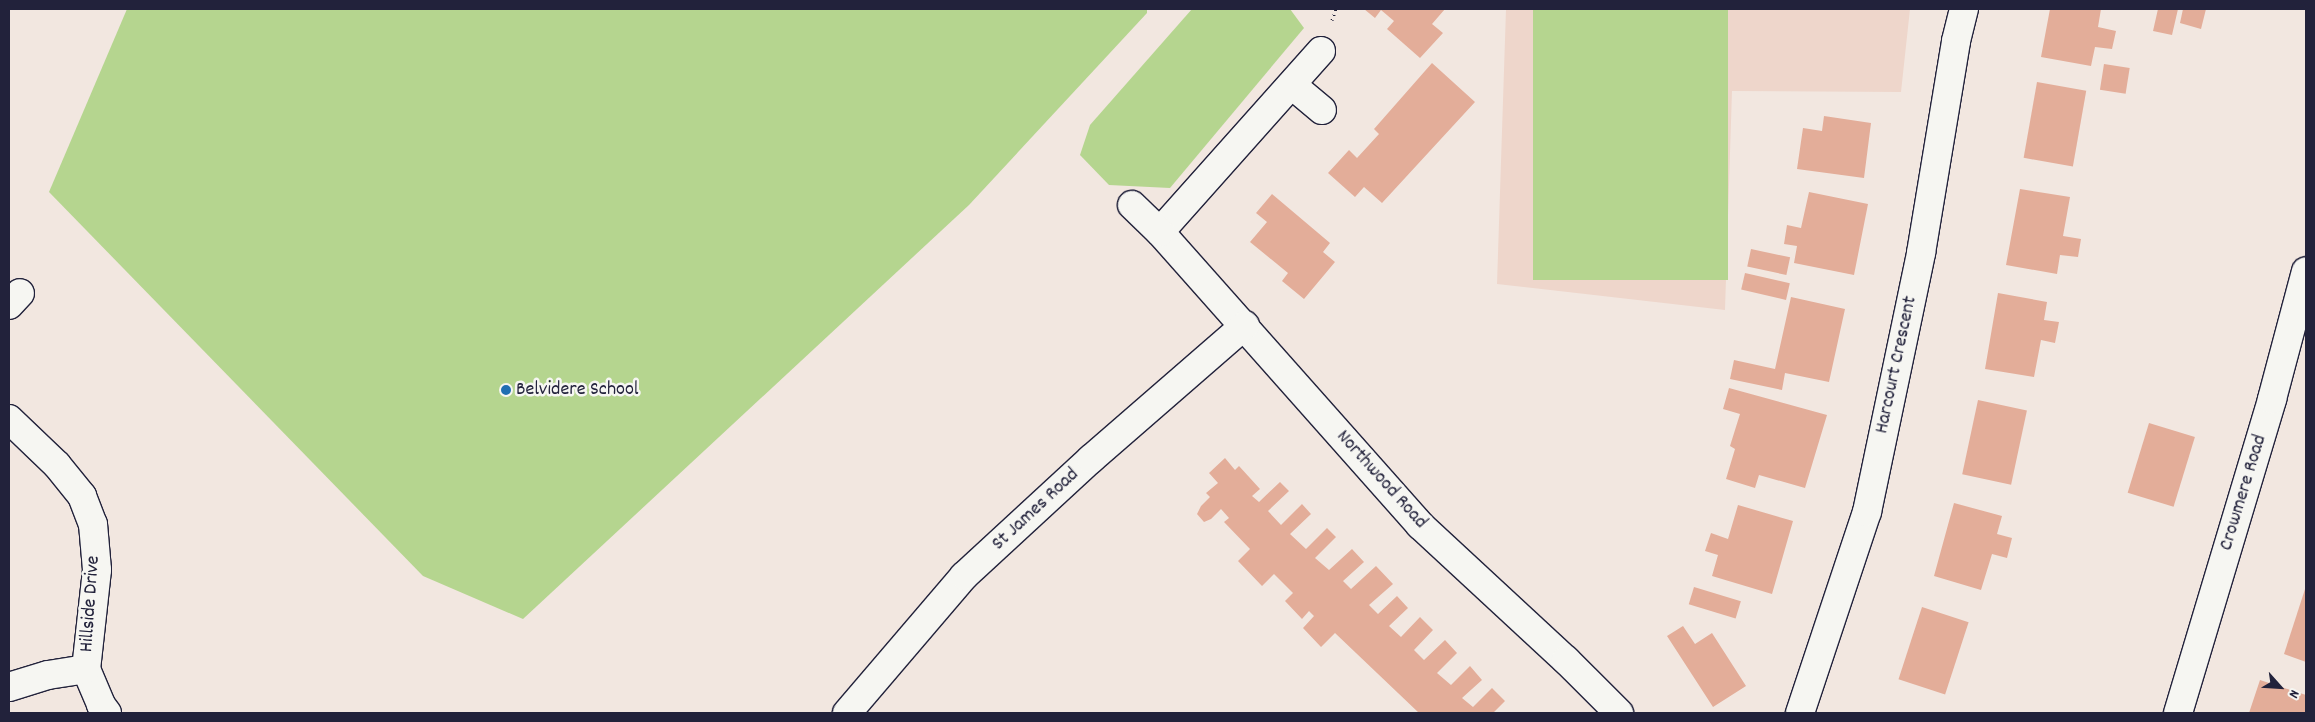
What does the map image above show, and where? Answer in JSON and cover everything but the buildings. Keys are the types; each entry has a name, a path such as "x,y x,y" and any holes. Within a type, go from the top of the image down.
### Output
{"street":[{"name":"Harcourt Crescent","path":"1800,713 1866,512 1921,253 1956,41 1964,9"},
{"path":"1160,232 1321,51"},
{"path":"1292,85 1322,110"},
{"name":"Northwood Road","path":"1132,205 1160,232 1245,326 1420,525 1566,660 1619,713"},
{"name":"Crowmere Road","path":"2178,713 2272,399 2306,271"},
{"name":"St James Road","path":"847,713 964,576 1091,459 1245,326"},
{"name":"Hillside Drive","path":"9,419 57,465 82,496 92,524 97,570 86,669 101,705 107,713"},
{"name":"Hillside Drive","path":"9,686 48,675 86,669"}],"shaded area":[{"path":"1506,9 1910,9 1901,92 1732,91 1725,310 1497,284"}],"green space":[{"name":"Belvidere School","path":"127,9 1147,9 1147,13 969,205 523,619 423,576 49,192"},
{"path":"1192,9 1290,9 1304,28 1170,188 1109,185 1080,155 1090,125"},
{"path":"1533,9 1728,9 1728,280 1533,280"}],"place":[{"name":"Belvidere School","path":"506,390"}]}
